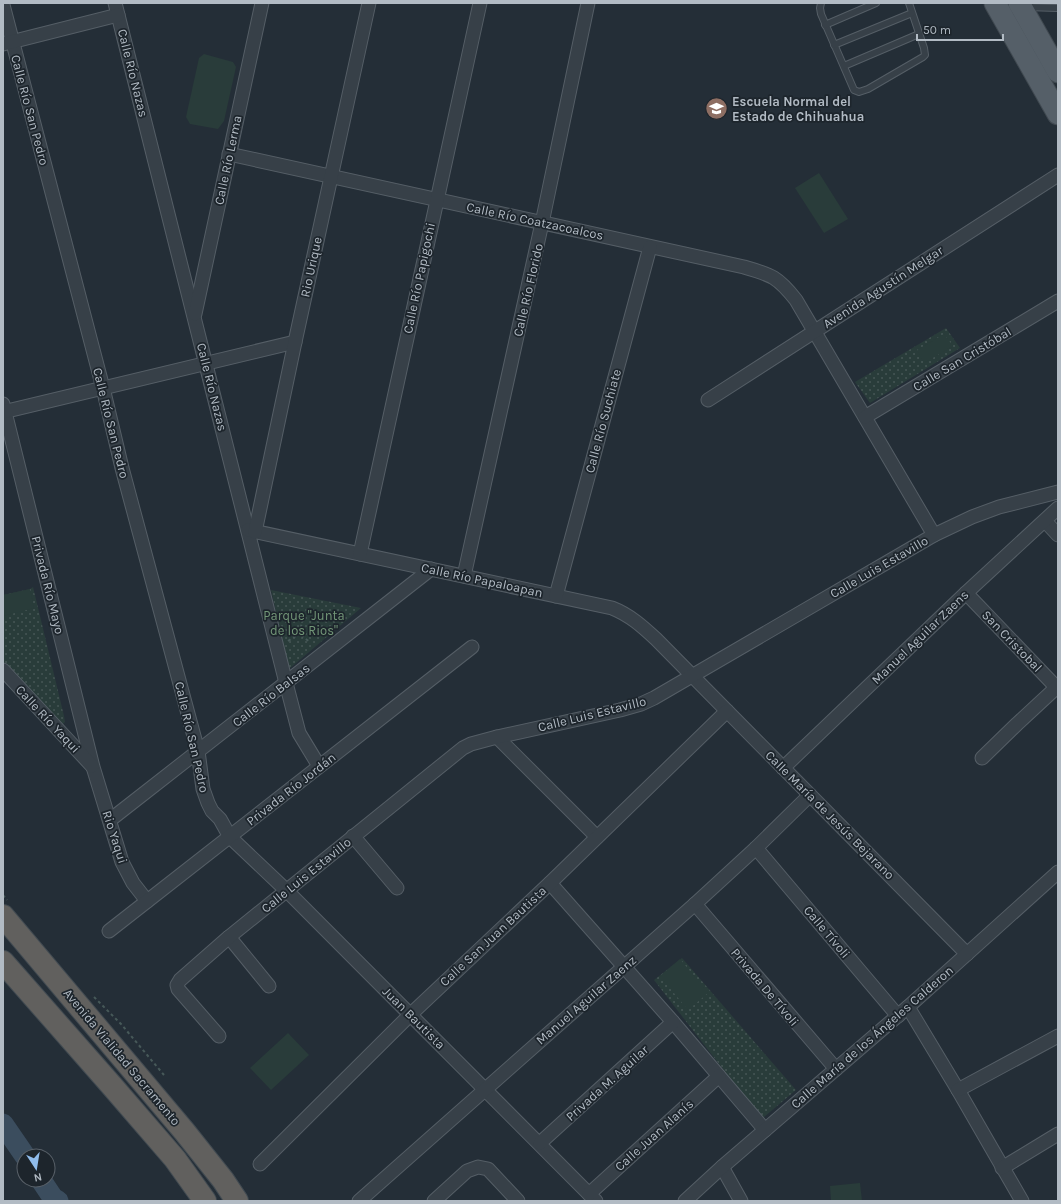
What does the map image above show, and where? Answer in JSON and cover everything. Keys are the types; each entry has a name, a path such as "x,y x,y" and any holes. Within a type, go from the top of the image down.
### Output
{"highway":[{"name":"Avenida Vialidad Sacramento","path":"3,916 184,1131 223,1180 237,1201"},
{"name":"Avenida Vialidad Sacramento","path":"3,962 171,1154 205,1201"}],"main road":[{"path":"995,3 1058,114"},
{"path":"1020,5 1058,72"}],"street":[{"name":"Calle Río Lerma","path":"194,316 262,3"},
{"name":"Rio Urique","path":"252,531 369,3"},
{"name":"Calle Río Papigochi","path":"360,554 480,3"},
{"name":"Calle Río Florido","path":"464,576 542,223 588,3"},
{"name":"Calle Río San Pedro","path":"3,5 8,43 103,388 122,468 198,752 203,789 212,811 220,819 230,837"},
{"path":"8,43 117,9"},
{"name":"Calle Río Nazas","path":"117,9 206,363 252,531 286,683 300,733 319,766"},
{"name":"Calle Río Coatzacoalcos","path":"229,154 744,267 772,276 781,282 796,300 815,330"},
{"name":"Avenida Agustín Melgar","path":"708,400 1058,175"},
{"name":"Calle Río Suchiate","path":"556,596 650,247"},
{"name":"Calle San Cristóbal","path":"865,417 1058,301"},
{"path":"815,330 934,535"},
{"path":"4,409 103,388 295,342"},
{"name":"Privada Río Mayo","path":"4,409 93,767"},
{"name":"Calle Luis Estavillo","path":"219,1036 178,989 177,985 180,980 229,937 463,748 471,744 497,737 641,704 654,698 934,535 972,517 999,507 1058,492"},
{"name":"Manuel Aguilar Zaens","path":"783,768 966,593 1058,508"},
{"path":"1045,521 1058,535"},
{"name":"Calle Río Papaloapan","path":"252,531 612,608 624,613 638,623 692,676"},
{"name":"Calle Río Balsas","path":"110,820 432,569"},
{"name":"San Cristobal","path":"966,593 1057,687"},
{"name":"Privada Río Jordán","path":"109,931 472,647"},
{"name":"Calle Río Yaqui","path":"3,670 93,767"},
{"name":"Calle María de Jesús Bejarano","path":"692,676 967,954"},
{"path":"982,758 1057,687"},
{"name":"Calle San Juan Bautista","path":"260,1164 410,1015 550,883 727,711"},
{"path":"497,737 597,837"},
{"name":"Rio Yaqui","path":"93,767 122,862 133,883 147,901"},
{"name":"Manuel Aguilar Zaenz","path":"359,1201 695,904 756,848 810,794"},
{"path":"353,836 397,888"},
{"name":"Juan Bautista","path":"230,837 287,891 593,1197"},
{"name":"Calle Tívoli","path":"756,848 903,1012"},
{"name":"Calle María de los Ángeles Calderon","path":"685,1201 722,1167 903,1012 1058,872"},
{"path":"550,883 673,1022 765,1130"},
{"name":"Privada De Tívoli","path":"695,904 836,1069"},
{"path":"229,937 269,986"},
{"path":"903,1012 958,1090 1022,1201"},
{"name":"Privada M. Aguilar","path":"540,1143 673,1022"},
{"path":"958,1090 1058,1036"},
{"name":"Calle Juan Alanís","path":"593,1197 719,1076"},
{"path":"1002,1168 1058,1134"},
{"path":"434,1201 467,1171 478,1167 488,1169 518,1201"},
{"path":"722,1167 741,1201"}],"lane":[{"path":"821,3 820,14 854,90 859,92 925,55 909,3"},
{"path":"825,25 876,3"},
{"path":"1020,5 1058,8"},
{"path":"834,45 912,13"},
{"path":"844,66 919,34"}],"path":[{"path":"288,641 299,634 303,619"},
{"path":"299,634 310,642"},
{"path":"121,1024 164,1075"}],"green space":[{"path":"204,54 233,62 236,67 224,121 218,129 190,124 186,117 199,58"},
{"path":"819,173 848,219 824,233 795,188"},
{"path":"946,328 960,348 870,403 855,382"},
{"path":"944,334 953,346 924,363 917,350"},
{"path":"33,587 64,716 65,722 61,726 3,667 3,595"},
{"path":"30,589 34,608 3,616 3,595"},
{"name":"Parque \"Junta de los Rios\"","path":"271,590 361,608 289,669"},
{"path":"682,958 796,1090 764,1117 760,1117 654,980"},
{"path":"680,959 708,993 688,1010 660,976"},
{"path":"288,1033 309,1055 271,1090 250,1068"},
{"path":"860,1183 862,1201 831,1201 830,1186"}],"waterway":[{"path":"3,1124 20,1148"},
{"path":"46,1188 53,1198 58,1201"}],"place":[{"name":"Escuela Normal del Estado de Chihuahua","path":"717,108"}]}
